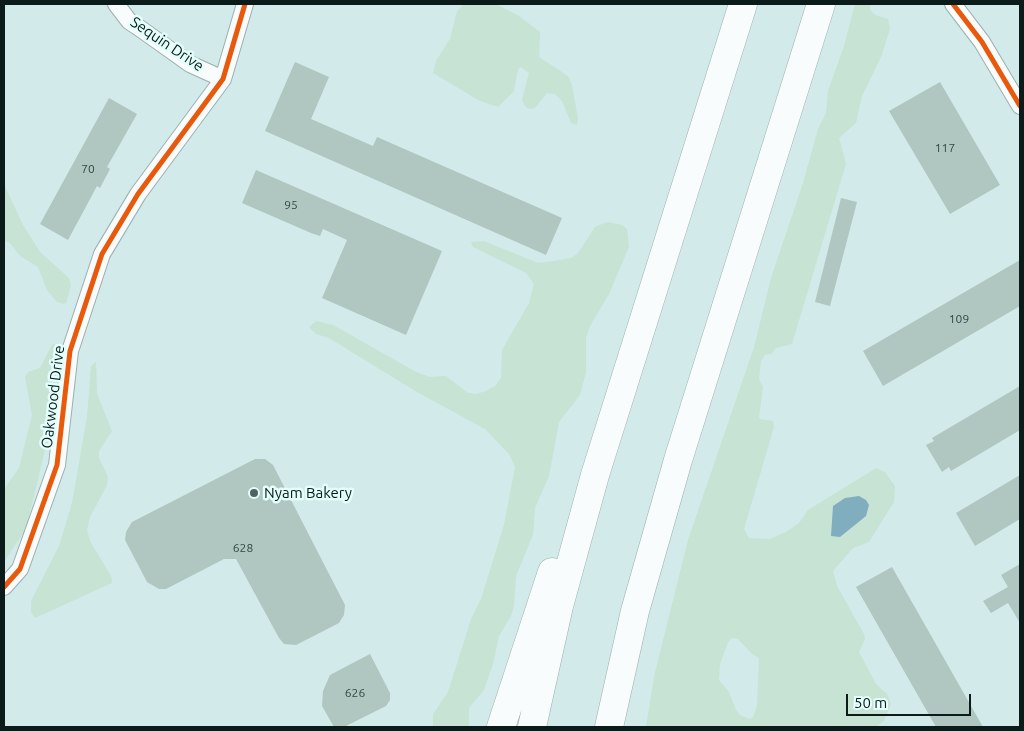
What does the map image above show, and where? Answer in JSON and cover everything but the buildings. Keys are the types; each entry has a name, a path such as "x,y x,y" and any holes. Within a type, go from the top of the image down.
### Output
{"highway":[{"path":"532,727 561,599 595,475 743,4"},
{"path":"609,727 638,603 678,460 822,4"},
{"path":"500,727 555,562 579,505 595,475"}],"street":[{"name":"Sequin Drive","path":"116,4 129,21 160,43 190,64 223,79"},
{"name":"Oakwood Drive","path":"4,587 20,569 57,465 70,351 102,254 138,194 223,79 245,4"},
{"path":"953,4 982,42 1020,106"}],"green space":[{"path":"464,4 496,4 519,16 540,32 539,57 568,76 572,85 578,119 577,125 571,123 562,101 555,94 547,93 535,108 529,109 525,106 522,100 529,73 521,67 518,69 514,91 498,107 480,101 433,73 436,61 450,39 457,11"},
{"path":"855,4 870,4 870,10 875,15 888,19 890,29 881,57 862,96 856,123 839,138 846,164 792,344 776,348 771,354 765,355 761,361 759,379 763,387 759,417 760,419 773,421 774,427 744,529 749,538 770,539 786,532 799,523 808,510 876,468 885,472 895,486 894,502 869,542 853,548 833,571 837,586 864,634 865,639 859,652 876,684 887,694 891,704 884,721 876,727 646,727 654,677 688,540 754,347 771,278 803,183 818,129 826,113 828,91 844,46","holes":["732,638 738,639 752,654 759,658 757,706 753,717 750,719 740,715 736,710 729,692 719,680 720,664 728,642"]},
{"path":"4,184 23,225 40,252 69,278 71,286 66,303 57,302 47,290 38,267 20,256 10,243 4,241"},
{"path":"607,222 622,225 627,229 629,247 609,294 590,326 586,338 586,372 580,395 559,422 549,476 535,508 533,535 516,576 514,606 511,616 499,636 493,664 484,690 469,708 469,727 433,727 433,714 448,692 471,619 481,599 504,525 515,467 509,454 485,429 417,392 329,338 316,334 309,327 316,321 333,325 416,372 430,377 446,376 468,393 476,394 486,391 495,386 501,378 502,350 529,303 534,284 526,273 473,247 471,242 484,241 538,263 554,261 571,258 578,253 595,227"},
{"path":"53,343 58,349 51,425 26,529 4,562 4,489 19,468 32,415 25,377 28,372 40,368"},
{"path":"96,362 97,394 112,431 99,451 99,458 108,477 107,485 90,517 87,530 90,541 111,576 112,583 35,618 31,612 31,601 59,546 72,503 87,417 91,366"}],"water":[{"path":"859,496 866,500 869,505 866,516 840,537 831,536 833,506 845,498"}],"cycle path":[{"path":"4,587 20,569 57,465 70,351 102,254 138,194 223,79 245,4"},
{"path":"953,4 982,42 1020,106"}],"place":[{"name":"Nyam Bakery","path":"254,493"}]}
